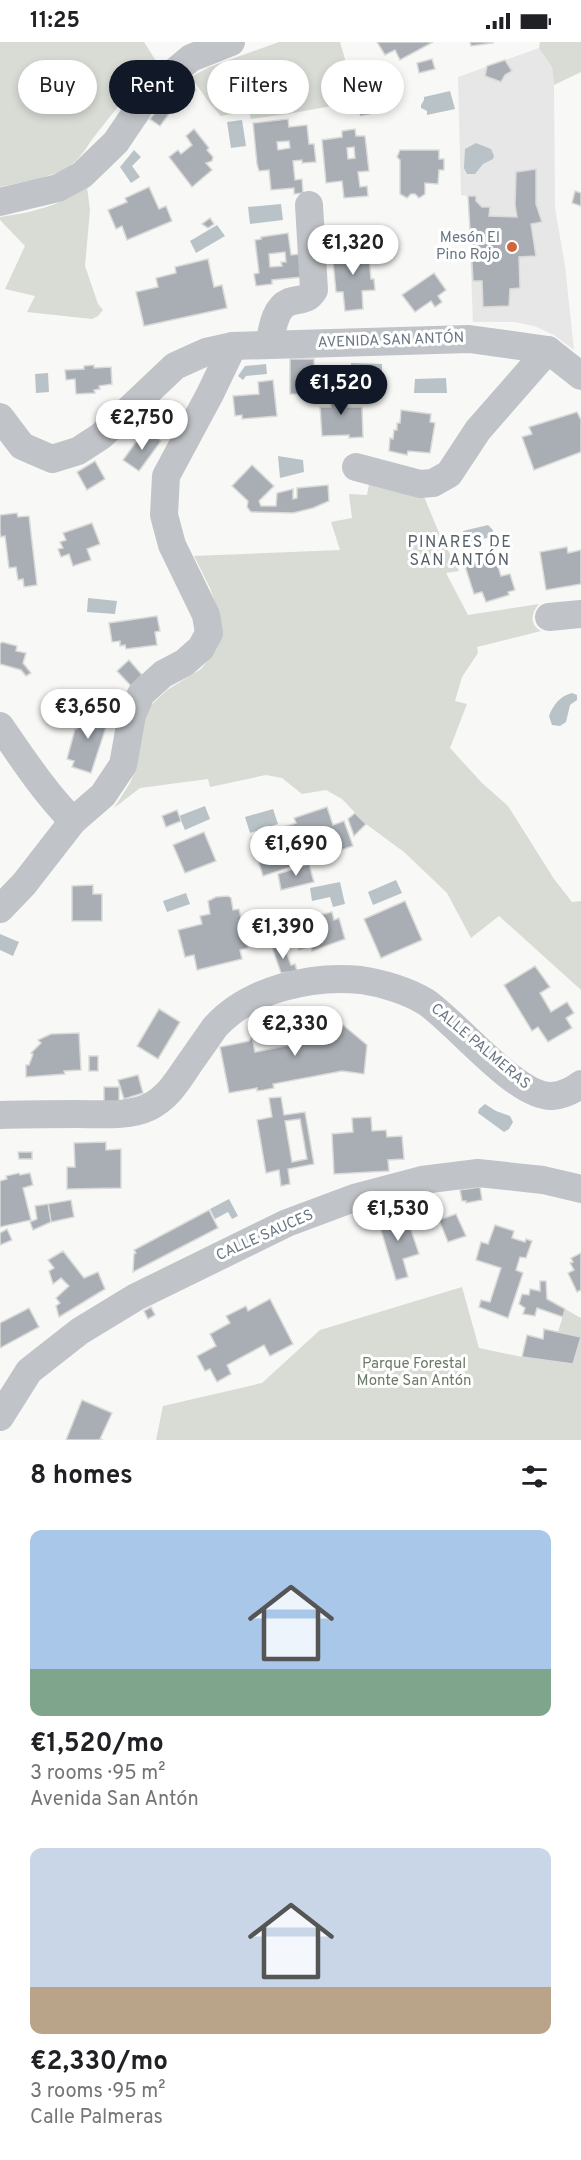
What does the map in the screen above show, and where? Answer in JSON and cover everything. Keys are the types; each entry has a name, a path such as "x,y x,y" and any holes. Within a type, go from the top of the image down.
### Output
{"street":[{"path":"0,201 58,189 82,175 116,142 149,93 191,58 231,42"},
{"path":"269,345 276,316 283,306 310,297 314,290 309,205"},
{"name":"AVENIDA SAN ANTÓN","path":"0,417 22,446 52,459 78,451 101,436 175,366 206,352 233,346 469,339 548,350"},
{"path":"0,909 24,884 73,821 103,795 123,765 132,715 141,694 164,674 193,656 201,648 209,633 206,615 172,545 164,514 166,476 233,346"},
{"path":"356,467 420,484 434,483 449,474 478,430 548,350 581,376"},
{"path":"549,617 581,614"},
{"path":"0,726 56,805 73,821"},
{"name":"CALLE PALMERAS","path":"0,1114 119,1114 148,1108 168,1095 216,1026 252,997 306,981 362,980 396,989 425,1002 458,1028 518,1083 534,1092 550,1096 570,1092 581,1084"},
{"name":"CALLE SAUCES","path":"0,1417 29,1371 80,1331 136,1297 287,1223 354,1198 422,1180 478,1173 543,1180 581,1189"}],"shaded area":[{"path":"539,48 552,67 555,208 565,266 574,350 554,335 534,326 515,322 473,322 468,196 461,195 458,77"},
{"path":"450,91 455,109 427,115 427,111 421,108 424,97"},
{"path":"242,120 246,146 231,148 227,122"},
{"path":"476,143 491,149 494,156 475,174 467,174 464,168 465,149"},
{"path":"134,150 141,157 132,166 140,177 131,183 120,167"},
{"path":"281,204 283,220 250,224 248,207"},
{"path":"217,225 225,236 196,253 190,241"},
{"path":"351,363 382,364 382,379 351,379"},
{"path":"266,364 267,374 246,376 243,380 238,376 245,366"},
{"path":"48,373 49,392 36,393 35,374"},
{"path":"446,378 447,393 414,393 415,379"},
{"path":"278,456 303,460 304,472 280,478"},
{"path":"488,525 493,530 491,537 465,543 463,531"},
{"path":"88,598 117,601 115,614 87,612"},
{"path":"572,693 577,695 577,700 570,705 566,722 560,726 552,725 549,716 553,708 561,699"},
{"path":"205,806 210,819 185,830 179,816"},
{"path":"273,809 278,824 250,833 245,817"},
{"path":"396,880 402,893 373,905 368,892"},
{"path":"340,882 345,904 333,907 330,897 312,901 310,888"},
{"path":"186,893 190,904 167,912 163,901"},
{"path":"0,934 19,942 13,956 0,950"},
{"path":"485,1104 510,1116 513,1122 509,1129 504,1132 478,1113"},
{"path":"229,1199 238,1216 232,1219 228,1212 215,1219 210,1209"}],"green space":[{"path":"0,42 144,42 155,60 109,60 109,114 112,114 75,162 47,176 0,187"},
{"path":"279,42 340,42 345,60 321,60 321,108 309,110 309,60 229,60"},
{"path":"540,42 581,42 581,72 554,85 552,67 539,48"},
{"path":"207,68 207,100 195,83 195,75"},
{"path":"250,114 288,114 251,119"},
{"path":"87,187 90,210 85,266 98,304 103,310 92,319 27,312 35,296 5,289 25,246 0,220 0,217 46,207"},
{"path":"369,484 423,494 439,533 459,571 446,573 468,615 539,604 532,618 534,625 541,631 477,647 478,653 462,677 455,701 467,704 450,748 482,783 508,806 554,879 572,902 581,901 581,990 499,916 471,938 447,893 404,852 366,824 342,799 326,790 302,794 282,778 266,775 210,787 208,779 140,788 114,808 135,771 143,724 149,707 167,690 201,669 216,650 219,614 210,588 194,556 340,550 331,522 352,518 349,494 367,495"},
{"name":"Parque Forestal Monte San Antón","path":"462,1287 479,1348 573,1364 581,1337 581,1440 156,1440 163,1406 262,1383 320,1330"},
{"path":"565,1309 581,1318 581,1337 558,1332"}],"building":[{"path":"377,42 433,42 400,60 395,50 385,55"},
{"path":"470,42 493,42 493,43 471,46"},
{"path":"432,59 435,69 419,73 417,63"},
{"path":"505,60 512,71 505,75 501,82 485,76 487,66"},
{"path":"154,114 169,114 160,126 150,119"},
{"path":"288,119 289,127 307,125 309,144 314,144 316,162 293,161 295,180 302,179 303,193 294,194 294,188 271,190 269,170 259,171 257,164 253,123","holes":["289,141 290,148 278,150 277,142"]},
{"path":"194,129 213,157 212,161 206,163 212,170 192,187 169,157 178,150 181,154 192,145 186,136"},
{"path":"355,129 356,136 365,136 369,171 358,172 360,187 367,186 368,196 344,198 342,181 326,183 322,140 342,137 342,131","holes":["354,147 355,158 348,159 347,148"]},
{"path":"400,150 439,150 439,159 444,159 444,170 439,170 438,184 425,183 425,194 419,198 415,194 407,198 400,194 400,160 397,157"},
{"path":"536,169 536,204 542,222 531,224 536,256 519,257 520,288 510,289 509,306 483,307 482,281 473,281 468,196 476,196 476,201 482,207 490,207 489,216 517,217 516,172"},
{"path":"149,187 159,209 166,206 172,221 127,240 122,226 116,229 108,210 127,202 125,198"},
{"path":"575,191 581,193 581,206 572,203"},
{"path":"210,218 214,224 208,228 202,224"},
{"path":"288,233 291,255 300,254 302,277 272,280 272,284 256,286 254,274 259,273 255,240","holes":["285,252 286,262 281,262 282,266 270,267 269,254"]},
{"path":"368,248 371,279 374,279 375,290 362,291 363,309 345,311 343,292 336,292 332,250"},
{"path":"208,259 214,287 222,285 227,308 144,326 136,292 158,287 156,278 176,273 175,267"},
{"path":"434,273 446,290 438,296 442,302 435,307 431,301 415,312 402,295"},
{"path":"290,359 314,359 314,394 290,394"},
{"path":"94,365 94,368 111,367 112,384 99,386 100,389 94,390 95,393 76,394 75,379 66,380 65,370 84,369 84,366"},
{"path":"273,380 277,416 242,419 242,415 235,416 233,396 259,394 258,382"},
{"path":"330,387 347,387 348,407 362,407 363,437 322,436 320,407 331,407"},
{"path":"401,410 431,414 430,422 435,423 430,453 408,451 407,455 389,451 390,438 393,439 397,423 400,423"},
{"path":"577,412 581,420 581,452 534,470 522,437 532,434 529,427"},
{"path":"148,431 161,441 139,471 123,460 136,442"},
{"path":"95,461 105,479 87,490 77,472"},
{"path":"252,465 274,486 259,501 261,506 276,506 277,493 293,489 293,499 297,498 297,488 328,485 329,501 293,513 251,512 247,507 248,501 232,486"},
{"path":"17,513 18,517 29,516 37,585 24,587 23,579 18,580 16,567 9,568 5,536 1,537 0,533 0,515"},
{"path":"92,523 100,544 87,549 91,560 73,566 69,554 61,557 58,549 63,548 60,542 66,540 63,533"},
{"path":"567,547 568,553 581,550 581,584 546,590 540,552"},
{"path":"495,557 501,576 510,574 515,590 508,592 509,595 486,602 482,592 474,594 465,566"},
{"path":"157,616 160,631 155,632 157,645 126,649 125,645 120,646 120,641 112,642 109,623"},
{"path":"2,642 17,646 16,651 26,653 23,663 31,673 26,676 21,670 0,664 0,644"},
{"path":"129,660 142,675 131,686 117,671"},
{"path":"87,708 110,715 91,773 72,767 74,761 67,759 75,729 77,729 80,718 84,719"},
{"path":"327,807 333,825 344,821 353,846 263,876 251,838 296,823 294,818"},
{"path":"177,810 181,821 166,827 162,816"},
{"path":"355,813 366,824 354,836 348,819"},
{"path":"204,832 216,861 185,873 173,845"},
{"path":"309,864 314,882 281,890 278,874"},
{"path":"93,885 93,894 102,894 102,921 72,921 72,886"},
{"path":"216,897 231,898 233,910 239,909 248,948 240,950 242,959 197,970 194,955 185,957 178,930 202,924 200,916 210,914 208,901"},
{"path":"405,901 422,940 381,958 364,919"},
{"path":"332,912 334,920 339,918 345,939 312,951 311,946 299,950 298,946 289,948 284,924"},
{"path":"283,944 291,965 295,964 297,971 281,973 272,947"},
{"path":"535,966 550,987 540,993 551,1012 567,1002 574,1013 566,1018 572,1028 548,1042 538,1027 532,1031 504,985"},
{"path":"159,1009 180,1022 158,1059 137,1046"},
{"path":"330,1014 367,1045 364,1074 342,1071 273,1084 274,1088 264,1090 257,1091 257,1088 229,1093 220,1047 249,1041 252,1037 255,1052 295,1044 304,1031 302,1021"},
{"path":"79,1033 81,1070 64,1071 65,1074 26,1077 26,1065 29,1065 33,1054 31,1053 41,1043 38,1040 51,1034"},
{"path":"89,1056 98,1056 98,1071 89,1071"},
{"path":"138,1075 143,1093 124,1099 118,1080"},
{"path":"104,1087 119,1087 119,1102 104,1102"},
{"path":"281,1097 284,1115 305,1112 314,1164 288,1169 290,1184 281,1186 279,1170 266,1173 257,1120 272,1117 269,1098","holes":["300,1119 307,1159 292,1162 285,1121"]},
{"path":"371,1117 372,1131 386,1130 387,1137 402,1136 404,1159 388,1160 389,1171 334,1174 332,1134 353,1132 352,1118"},
{"path":"106,1142 106,1150 121,1149 121,1188 67,1189 67,1167 75,1167 74,1143"},
{"path":"18,1152 32,1152 32,1159 19,1159"},
{"path":"19,1173 20,1175 30,1173 33,1185 23,1188 31,1220 0,1227 0,1181 7,1179 6,1176"},
{"path":"480,1187 482,1200 466,1203 462,1201 460,1190"},
{"path":"71,1200 74,1217 51,1222 48,1204"},
{"path":"48,1204 51,1222 33,1230 30,1222 37,1219 35,1206"},
{"path":"209,1210 218,1228 133,1272 134,1254 136,1253 134,1250"},
{"path":"405,1212 419,1254 403,1259 408,1277 396,1280 378,1220"},
{"path":"456,1214 466,1236 448,1242 439,1220"},
{"path":"495,1225 514,1231 512,1238 525,1242 526,1239 532,1241 526,1258 520,1257 516,1270 523,1273 508,1318 479,1307 481,1300 490,1302 501,1268 476,1260 481,1242 488,1244"},
{"path":"7,1229 12,1240 0,1245 0,1233"},
{"path":"63,1251 84,1278 98,1272 105,1289 59,1317 56,1306 60,1303 56,1298 69,1286 61,1278 53,1284 49,1271 54,1268 48,1260"},
{"path":"581,1253 581,1290 577,1292 568,1273 574,1270 570,1263 573,1262 571,1258"},
{"path":"540,1281 546,1281 547,1299 565,1309 563,1317 537,1308 535,1316 523,1314 525,1308 519,1304 522,1294 529,1295 530,1289 540,1291"},
{"path":"270,1299 293,1344 270,1356 264,1345 227,1365 231,1374 217,1382 210,1369 205,1371 197,1356 216,1346 210,1334 230,1323 226,1316 246,1306 248,1311"},
{"path":"151,1307 155,1315 148,1319 144,1311"},
{"path":"29,1308 39,1327 0,1348 0,1323"},
{"path":"544,1329 581,1337 573,1364 522,1357 527,1335 543,1339"},
{"path":"82,1400 112,1413 100,1439 103,1440 66,1440"}],"place":[{"name":"Mesón El Pino Rojo","path":"512,247"}],"district":[{"name":"PINARES DE SAN ANTÓN","path":"460,552"}]}
